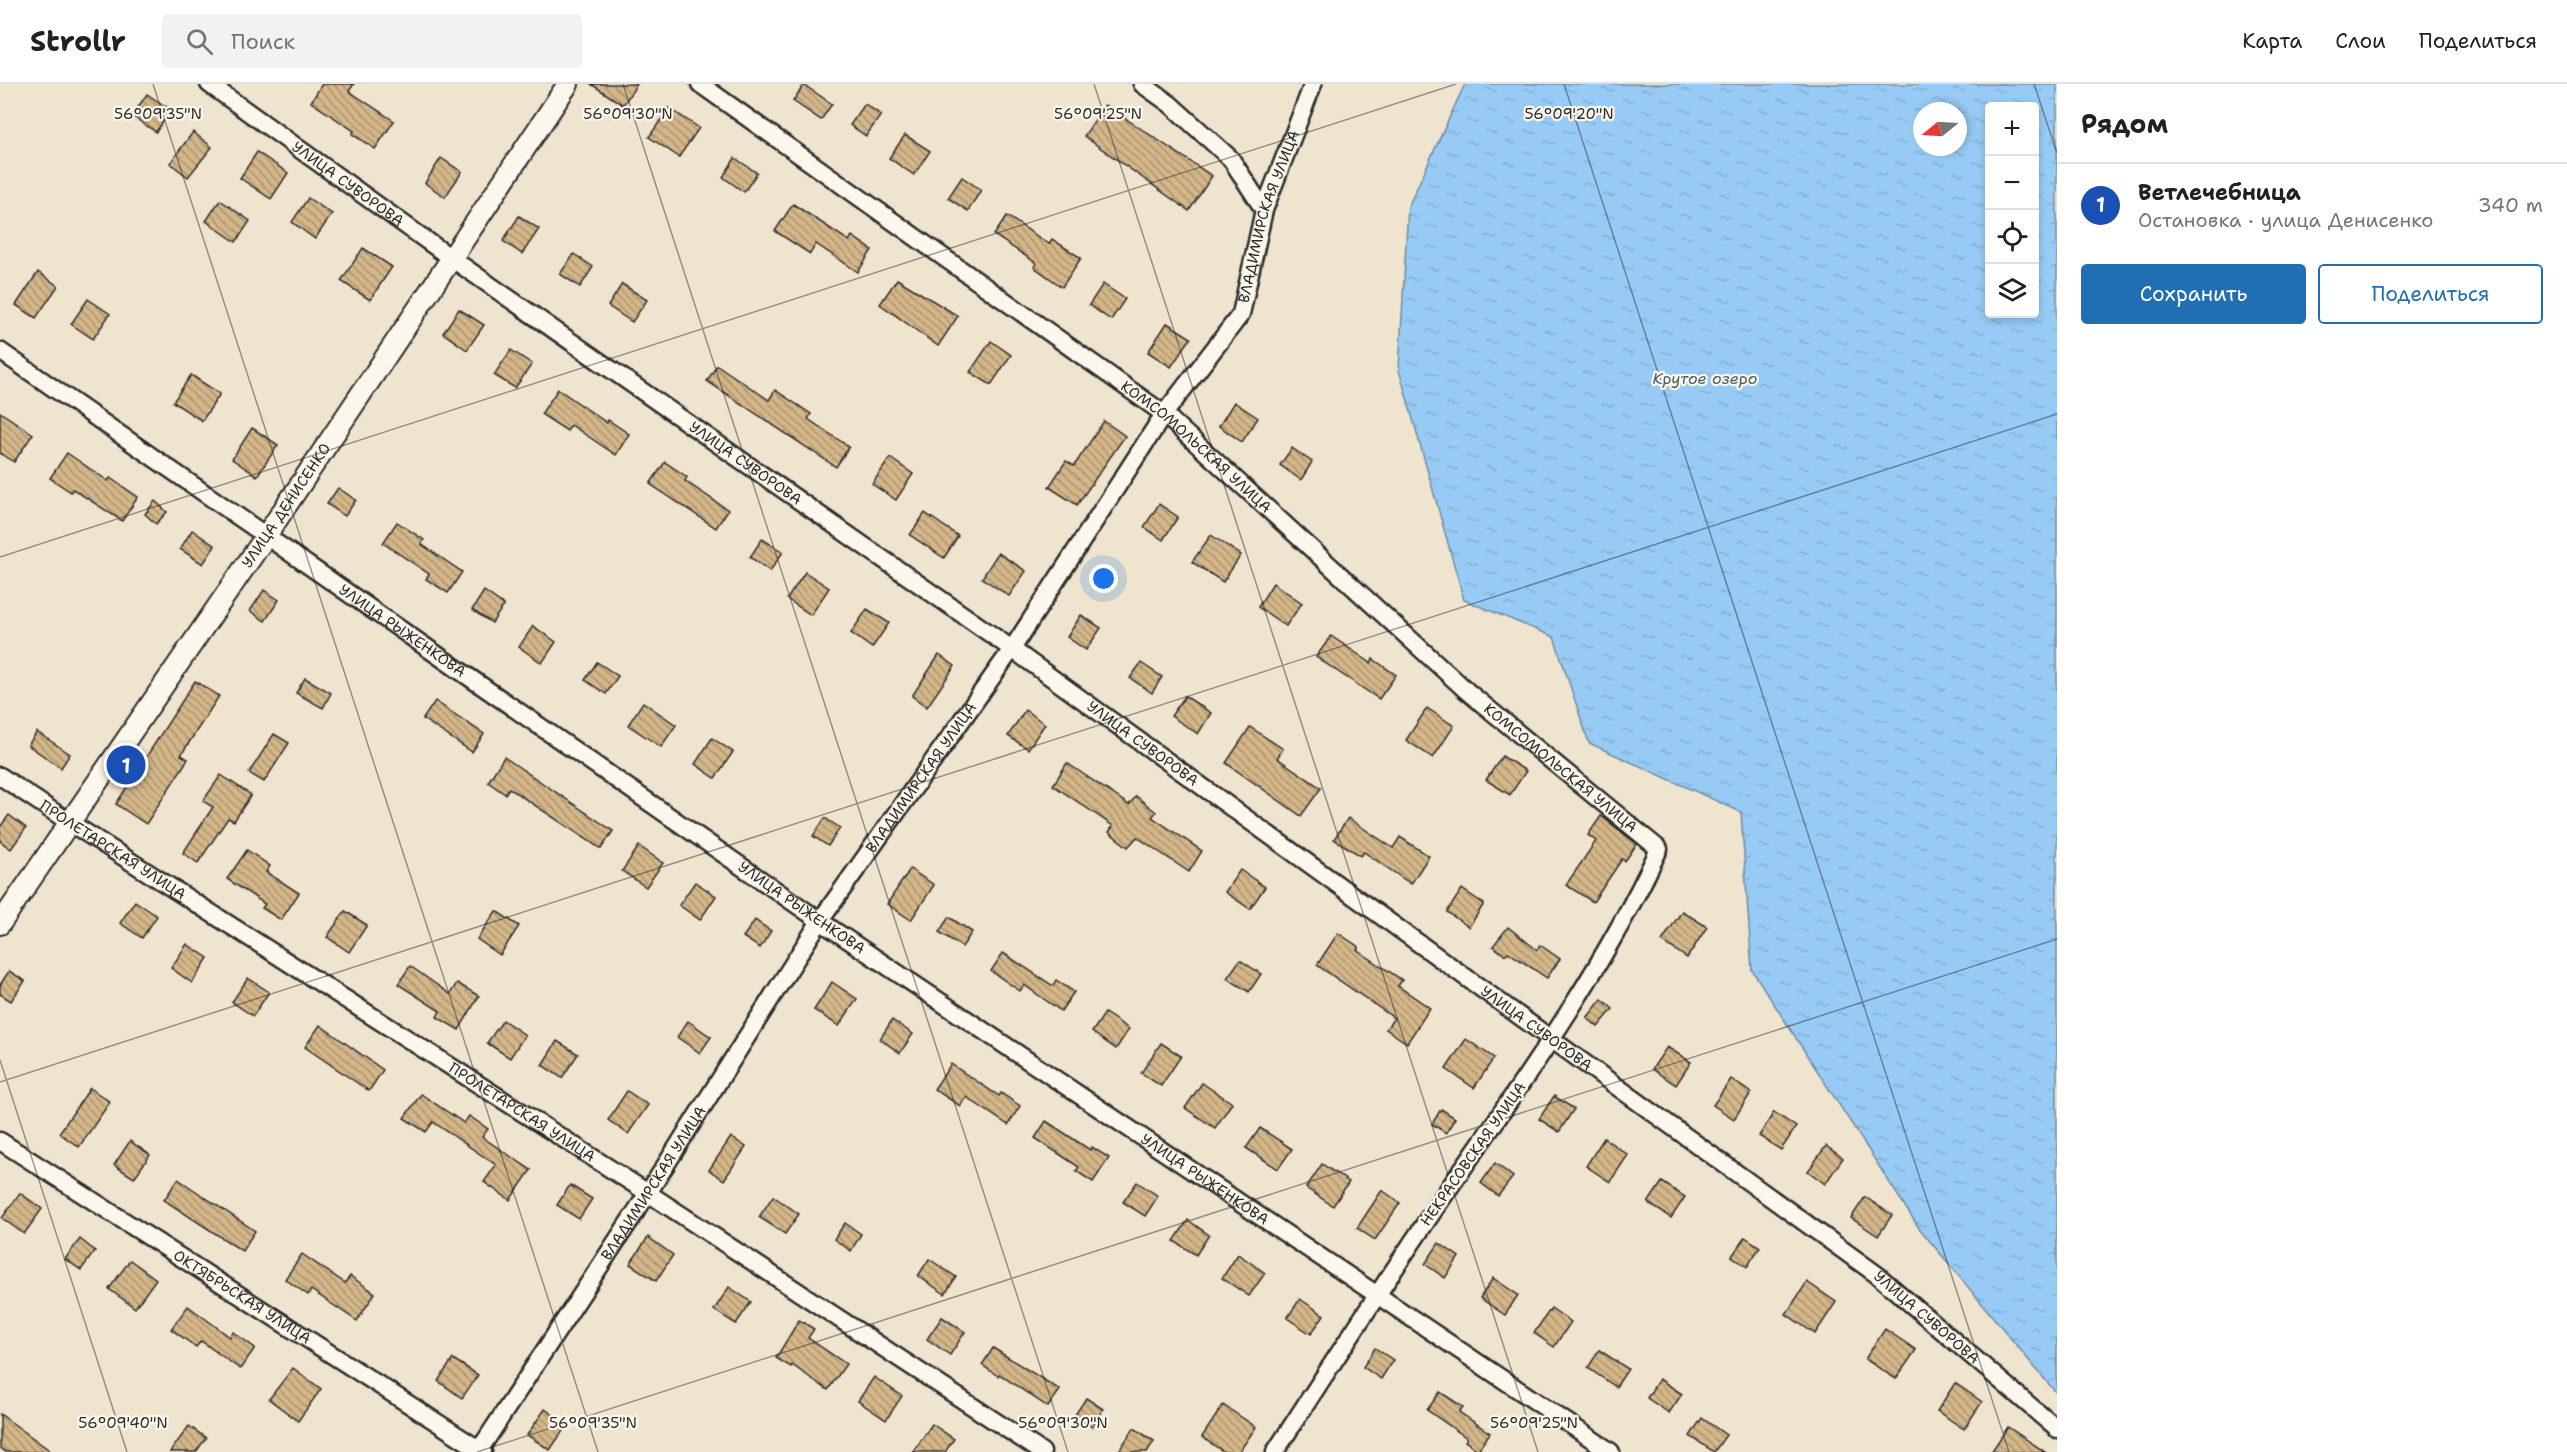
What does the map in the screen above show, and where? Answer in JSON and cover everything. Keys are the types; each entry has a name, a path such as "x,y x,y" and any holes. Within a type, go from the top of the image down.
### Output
{"street":[{"name":"УЛИЦА СУВОРОВА","path":"209,84 451,258 1012,649 1876,1274 2057,1429"},
{"name":"УЛИЦА ДЕНИСЕНКО","path":"0,924 266,536 568,84"},
{"name":"КОМСОМОЛЬСКАЯ УЛИЦА","path":"700,84 1164,414 1468,692 1659,849"},
{"path":"1142,84 1170,104 1231,159 1264,210"},
{"name":"ВЛАДИМИРСКАЯ УЛИЦА","path":"480,1451 648,1193 820,921 1012,649 1164,414 1241,314 1264,210 1313,84"},
{"name":"УЛИЦА РЫЖЕНКОВА","path":"0,351 820,921 1611,1452"},
{"name":"ПРОЛЕТАРСКАЯ УЛИЦА","path":"0,776 648,1193 1042,1452"},
{"name":"НЕКРАСОВСКАЯ УЛИЦА","path":"1275,1452 1377,1294 1552,1039 1634,904 1659,849"},
{"name":"ОКТЯБРЬСКАЯ УЛИЦА","path":"0,1141 480,1451"}],"water":[{"name":"Крутое озеро","path":"1465,84 2057,84 2057,1394 1919,1228 1752,970 1741,812 1589,743 1554,637 1464,600 1399,370 1408,207"}],"building":[{"path":"322,84 354,84 349,91 394,121 375,149 352,134 354,131 311,102"},
{"path":"591,84 637,84 623,105"},
{"path":"804,85 832,104 821,120 793,101"},
{"path":"147,94 171,110 156,132 132,116"},
{"path":"865,104 881,115 866,136 850,125"},
{"path":"1105,105 1212,176 1189,211 1084,136"},
{"path":"669,108 699,128 679,157 649,137"},
{"path":"193,132 212,147 188,177 170,163"},
{"path":"905,135 930,151 914,175 889,158"},
{"path":"257,152 288,173 271,199 240,178"},
{"path":"441,158 462,172 445,197 425,183"},
{"path":"735,158 757,173 744,192 723,177"},
{"path":"962,177 981,190 968,211 948,198"},
{"path":"308,198 332,214 315,239 292,222"},
{"path":"220,200 250,221 236,242 206,221"},
{"path":"793,204 849,241 852,236 872,250 858,272 816,244 810,254 775,231"},
{"path":"519,216 539,229 522,254 503,241"},
{"path":"1007,216 1049,244 1052,239 1081,258 1062,287 1034,267 1036,263 994,235"},
{"path":"363,248 392,267 370,300 341,281"},
{"path":"574,254 593,267 580,287 560,274"},
{"path":"38,272 58,286 36,318 16,305"},
{"path":"897,279 958,316 938,346 880,304"},
{"path":"622,284 647,300 632,322 608,306"},
{"path":"1103,284 1125,299 1111,320 1089,305"},
{"path":"88,299 110,314 93,339 71,324"},
{"path":"459,309 484,325 467,350 443,333"},
{"path":"1167,323 1191,338 1171,367 1148,352"},
{"path":"991,341 1011,355 991,385 970,372"},
{"path":"511,350 532,364 515,388 494,375"},
{"path":"717,365 769,400 775,390 811,414 808,419 849,447 836,467 707,381"},
{"path":"191,375 220,394 202,421 173,402"},
{"path":"558,389 607,423 608,420 629,434 616,455 571,425 567,431 541,414"},
{"path":"1234,402 1258,418 1242,442 1219,426"},
{"path":"0,412 33,434 14,462 0,453"},
{"path":"1104,421 1125,436 1077,505 1049,487 1066,461 1074,466"},
{"path":"252,428 278,445 257,476 232,459"},
{"path":"1292,448 1312,462 1301,480 1280,465"},
{"path":"67,453 108,481 110,478 138,497 122,521 73,489 71,492 50,478"},
{"path":"890,458 913,474 896,500 872,484"},
{"path":"665,462 687,477 685,481 728,510 716,528 650,484"},
{"path":"338,488 356,500 345,516 327,504"},
{"path":"155,501 167,512 156,524 145,514"},
{"path":"1159,504 1178,517 1163,540 1144,527"},
{"path":"925,513 958,536 944,558 910,535"},
{"path":"397,522 424,540 421,544 462,572 448,593 426,579 429,574 383,543"},
{"path":"192,530 215,546 203,564 180,549"},
{"path":"1211,535 1241,555 1223,582 1192,562"},
{"path":"762,539 783,552 770,571 750,557"},
{"path":"998,553 1026,571 1009,596 982,578"},
{"path":"805,572 829,588 811,615 787,599"},
{"path":"1273,583 1302,603 1286,626 1258,607"},
{"path":"264,590 279,600 265,621 250,611"},
{"path":"484,591 504,605 492,623 472,610"},
{"path":"867,609 889,623 872,648 851,633"},
{"path":"1081,615 1101,628 1086,650 1067,637"},
{"path":"533,626 556,642 542,663 519,647"},
{"path":"1331,636 1371,663 1373,659 1396,675 1379,699 1316,657"},
{"path":"939,655 955,666 927,707 912,696"},
{"path":"597,662 618,676 606,694 585,680"},
{"path":"1141,663 1162,677 1152,693 1130,678"},
{"path":"305,678 331,693 323,708 296,693"},
{"path":"195,681 219,696 181,755 188,759 146,824 116,804"},
{"path":"1185,696 1211,713 1198,734 1171,716"},
{"path":"435,701 484,734 472,752 423,719"},
{"path":"643,702 676,725 661,747 628,725"},
{"path":"1427,708 1454,726 1433,758 1406,740"},
{"path":"1025,710 1045,724 1028,749 1008,736"},
{"path":"1250,727 1283,749 1277,758 1321,788 1301,816 1226,763"},
{"path":"37,732 70,754 61,768 28,745"},
{"path":"274,734 289,743 264,782 249,773"},
{"path":"712,738 733,752 715,778 695,764"},
{"path":"1502,756 1526,771 1510,795 1486,780"},
{"path":"504,757 613,831 601,849 509,788 505,794 488,782"},
{"path":"1067,763 1129,805 1136,796 1156,812 1152,817 1202,851 1189,872 1137,837 1128,847 1109,832 1113,826 1053,785"},
{"path":"221,775 251,795 234,821 228,818 198,863 183,853 213,807 203,801"},
{"path":"9,815 26,828 11,849 0,841 0,827"},
{"path":"1601,816 1637,844 1625,861 1622,859 1593,902 1566,885 1596,841 1588,835"},
{"path":"825,818 840,828 828,846 813,836"},
{"path":"1348,818 1393,848 1400,837 1429,856 1411,884 1364,852 1361,856 1334,839"},
{"path":"639,846 663,863 646,887 622,871"},
{"path":"247,850 270,866 266,872 299,893 281,920 262,908 265,904 227,879"},
{"path":"910,869 934,885 911,920 887,904"},
{"path":"1240,870 1265,887 1250,909 1225,892"},
{"path":"695,882 716,896 700,920 679,905"},
{"path":"1462,889 1484,904 1469,927 1447,912"},
{"path":"135,901 157,916 142,938 120,923"},
{"path":"345,911 367,925 349,952 327,937"},
{"path":"496,911 519,926 500,955 477,939"},
{"path":"1682,911 1707,927 1687,958 1662,941"},
{"path":"949,917 972,932 962,947 939,932"},
{"path":"755,920 771,931 760,948 743,937"},
{"path":"1508,927 1537,950 1540,945 1560,959 1547,978 1508,952 1505,955 1493,946"},
{"path":"1338,933 1359,947 1357,950 1402,980 1398,986 1430,1008 1407,1043 1386,1029 1394,1018 1317,965"},
{"path":"187,944 208,958 192,983 171,968"},
{"path":"1003,953 1053,986 1056,980 1074,992 1061,1011 1024,985 1020,991 991,971"},
{"path":"1240,960 1261,974 1249,992 1227,978"},
{"path":"410,966 450,994 457,983 479,996 459,1030 437,1017 440,1011 398,984"},
{"path":"9,971 25,981 11,1001 0,994 0,985"},
{"path":"248,978 269,992 253,1016 232,1002"},
{"path":"832,982 857,999 839,1026 814,1010"},
{"path":"1602,999 1613,1009 1598,1027 1587,1018"},
{"path":"1105,1013 1129,1029 1116,1049 1092,1032"},
{"path":"503,1020 525,1035 510,1058 487,1043"},
{"path":"892,1020 913,1034 900,1053 880,1039"},
{"path":"688,1021 711,1037 700,1053 677,1037"},
{"path":"320,1025 383,1070 369,1091 305,1047"},
{"path":"1466,1039 1494,1058 1474,1088 1446,1069"},
{"path":"557,1041 578,1054 562,1078 542,1065"},
{"path":"1161,1043 1181,1056 1161,1086 1141,1073"},
{"path":"1667,1047 1691,1062 1676,1085 1652,1069"},
{"path":"951,1064 999,1096 1001,1093 1020,1106 1008,1125 966,1097 960,1106 934,1089"},
{"path":"1731,1079 1751,1093 1734,1119 1713,1105"},
{"path":"1202,1083 1232,1103 1215,1128 1185,1108"},
{"path":"90,1088 110,1102 79,1147 59,1133"},
{"path":"627,1091 648,1105 628,1134 608,1120"},
{"path":"421,1094 464,1123 469,1116 488,1129 482,1137 531,1170 510,1200 484,1182 496,1165 433,1122 426,1132 404,1118"},
{"path":"1554,1096 1574,1109 1559,1132 1539,1119"},
{"path":"1441,1109 1455,1118 1446,1133 1432,1124"},
{"path":"1774,1112 1796,1127 1781,1150 1759,1136"},
{"path":"1046,1121 1090,1150 1092,1147 1109,1158 1093,1182 1076,1171 1079,1167 1035,1138"},
{"path":"1260,1128 1292,1149 1278,1169 1246,1148"},
{"path":"731,1137 746,1147 724,1180 709,1170"},
{"path":"1604,1138 1628,1155 1610,1182 1586,1166"},
{"path":"130,1141 150,1155 134,1178 114,1165"},
{"path":"1826,1146 1843,1158 1825,1184 1808,1171"},
{"path":"1495,1163 1513,1177 1498,1196 1481,1183"},
{"path":"1322,1164 1349,1182 1333,1206 1306,1188"},
{"path":"178,1179 255,1231 242,1251 164,1200"},
{"path":"1137,1182 1158,1196 1145,1216 1123,1202"},
{"path":"1662,1182 1685,1197 1671,1218 1648,1203"},
{"path":"570,1185 592,1199 579,1219 557,1205"},
{"path":"1382,1190 1400,1203 1375,1240 1357,1228"},
{"path":"20,1193 42,1209 24,1234 2,1218"},
{"path":"773,1196 799,1214 785,1234 759,1217"},
{"path":"1865,1197 1892,1215 1878,1236 1851,1218"},
{"path":"1188,1220 1209,1235 1196,1255 1174,1241"},
{"path":"845,1223 861,1234 851,1251 834,1239"},
{"path":"648,1237 673,1255 656,1281 630,1264"},
{"path":"1745,1237 1760,1247 1747,1267 1732,1256"},
{"path":"80,1239 95,1251 81,1270 65,1259"},
{"path":"1439,1243 1459,1257 1445,1278 1425,1264"},
{"path":"302,1254 345,1283 350,1276 375,1293 357,1321 311,1290 308,1295 285,1279"},
{"path":"1238,1254 1265,1273 1249,1296 1222,1278"},
{"path":"929,1259 956,1277 945,1294 918,1276"},
{"path":"130,1260 156,1279 135,1308 109,1289"},
{"path":"1493,1278 1518,1295 1505,1315 1480,1298"},
{"path":"1807,1282 1836,1302 1815,1334 1786,1314"},
{"path":"729,1287 751,1302 736,1324 714,1310"},
{"path":"1300,1299 1324,1315 1311,1334 1287,1318"},
{"path":"188,1306 230,1337 233,1332 255,1348 240,1369 201,1341 196,1347 171,1329"},
{"path":"1551,1308 1571,1322 1554,1347 1534,1333"},
{"path":"942,1317 965,1332 950,1355 927,1339"},
{"path":"799,1320 814,1329 808,1338 846,1364 828,1390 792,1365 791,1367 776,1358"},
{"path":"1885,1329 1916,1350 1896,1379 1865,1359"},
{"path":"993,1348 1060,1390 1048,1407 982,1365"},
{"path":"1375,1348 1393,1360 1381,1379 1363,1367"},
{"path":"1599,1350 1628,1369 1616,1387 1588,1368"},
{"path":"453,1359 478,1375 462,1398 438,1381"},
{"path":"293,1368 321,1389 298,1421 269,1399"},
{"path":"874,1377 902,1396 886,1420 858,1401"},
{"path":"1659,1379 1682,1394 1669,1413 1647,1398"},
{"path":"1955,1383 1982,1402 1964,1429 1937,1411"},
{"path":"1440,1392 1463,1407 1459,1412 1490,1433 1478,1450 1465,1441 1467,1438 1427,1410"},
{"path":"1086,1398 1103,1409 1092,1427 1075,1415"},
{"path":"1223,1405 1256,1427 1239,1452 1224,1452 1202,1437"},
{"path":"545,1409 567,1425 550,1450 527,1435"},
{"path":"0,1414 52,1452 6,1452 0,1448"},
{"path":"1702,1418 1726,1435 1714,1452 1690,1436"},
{"path":"932,1424 954,1439 945,1452 913,1452"},
{"path":"189,1426 206,1438 196,1452 170,1452"},
{"path":"2008,1427 2045,1452 1991,1452"},
{"path":"1134,1428 1154,1441 1147,1452 1118,1452"}],"place":[{"name":"Ветлечебница","path":"126,765"}]}
